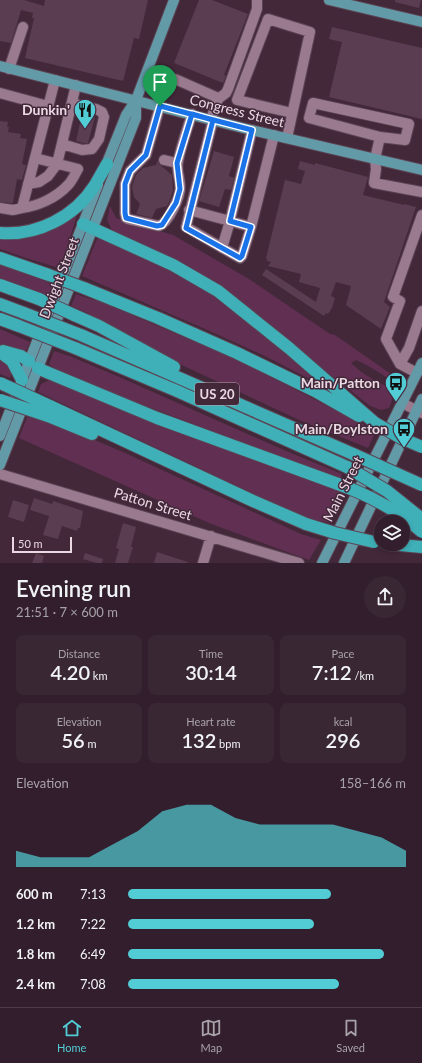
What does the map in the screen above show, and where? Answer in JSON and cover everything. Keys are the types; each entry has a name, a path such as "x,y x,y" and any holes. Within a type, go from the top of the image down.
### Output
{"highway":[{"path":"0,233 32,231 63,217 75,208 88,194 107,164"},
{"path":"88,227 173,265 218,292 252,317 375,423"},
{"path":"0,258 84,288 158,318 237,353 375,423 400,438 422,447"},
{"path":"0,285 99,326 167,363 209,390"},
{"name":"US 20","path":"0,304 81,335 422,485"},
{"name":"US 20","path":"0,319 75,348 151,380 347,467 387,491 422,519"},
{"path":"0,351 21,356 44,371 157,418 363,494 408,520 422,532"},
{"path":"0,351 12,361 22,380"},
{"path":"0,383 50,412 164,460 306,524 347,536 374,541"},
{"path":"0,400 50,412"},
{"path":"410,546 422,547"}],"main road":[{"name":"Dwight Street","path":"88,227 107,164 126,115 136,100 174,0"},
{"path":"330,0 422,22"},
{"name":"Congress Street","path":"5,67 252,130 422,170"},
{"name":"Dwight Street","path":"0,465 34,364 88,227 136,118 136,100"},
{"name":"Main Street","path":"322,563 422,363"},
{"name":"Dwight Street","path":"0,436 22,380 34,364"},
{"path":"344,563 419,411 422,399"}],"street":[{"path":"257,0 257,9 228,89 226,93 218,99 189,210 186,228 240,258 242,256 251,227 274,135"},
{"path":"287,138 310,32 268,19 236,100 292,113"},
{"path":"5,67 23,27"},
{"path":"175,79 218,99"},
{"path":"22,208 55,80"},
{"path":"28,184 38,182 48,176 56,164 76,85"},
{"path":"0,92 48,106"},
{"path":"62,144 82,150 92,149 99,140 104,117 102,112 72,103"},
{"path":"313,103 409,124 405,140 380,136 309,118 313,103"},
{"path":"160,106 146,155 130,171 125,184 125,213 126,218 128,219 157,226 162,225 176,203 180,189 177,163 192,114"},
{"path":"222,248 252,130"},
{"path":"380,136 375,159 376,169 374,183 422,192"},
{"path":"146,155 177,163"},
{"path":"0,208 13,210 35,206 54,196 68,185 78,169 35,158"},
{"path":"189,210 251,227"},
{"path":"417,373 400,364 386,339 400,301 393,296 418,238 422,215"},
{"path":"400,364 409,348 422,311"},
{"path":"402,403 419,411"},
{"name":"Patton Street","path":"0,474 298,563"},
{"path":"203,563 211,536"}],"shaded area":[{"path":"110,206 116,218 173,235 249,279 330,334 335,335 401,381 398,385 362,362 356,360 351,363 372,379 396,390 389,408 381,410 370,406 250,311 110,230 111,228 107,220"},
{"path":"77,215 59,268 0,249 0,237 23,237 41,234 58,227"},
{"path":"101,238 170,269 210,292 261,331 325,387 267,357 82,276 97,239"},
{"path":"0,264 53,284 49,296 0,279"},
{"path":"76,294 93,300 94,299 238,360 376,431 368,448 299,420 169,359 150,347 89,315 88,313 71,306"},
{"path":"0,329 30,342 26,351 22,353 0,345"},
{"path":"54,351 117,376 286,451 342,474 340,479 214,434 212,431 104,390 54,368 49,364"},
{"path":"0,356 13,370 10,378 0,374"},
{"path":"50,380 345,493 330,523 307,518 38,392 41,384"},
{"path":"28,415 123,452 301,534 321,540 309,560 209,523 19,438"}],"building":[{"path":"0,0 24,0 44,6 45,0 148,0 139,39 134,38 123,81 25,58 34,18 32,18 33,13 21,10 11,43 0,41"},
{"path":"199,0 212,0 248,14 224,75 226,76 223,83 174,63"},
{"path":"395,0 421,0 419,8 395,2"},
{"path":"332,27 422,48 422,119 329,97 342,42 329,39"},
{"name":"Dunkin'","path":"82,114 95,117 88,143 76,141"},
{"path":"0,121 8,122 8,132 21,134 20,138 27,139 22,164 26,165 22,180 17,179 13,203 0,202"},
{"path":"214,151 234,157 229,176 234,178 231,190 225,189 219,207 199,201"},
{"path":"158,160 159,164 172,175 173,190 170,200 167,206 156,209 152,218 136,214 140,204 134,197 132,187 136,175 143,168 156,165"},
{"path":"300,161 315,165 315,163 368,177 363,195 416,207 384,302 390,307 381,329 346,305 351,286 336,282 331,296 335,298 332,308 328,314 326,313 324,316 262,275 266,269 316,302 320,288 299,282 301,274 268,266 271,262 267,261 266,258 285,180 301,184 305,171 298,169"},
{"path":"34,498 52,504 53,501 83,511 80,528 78,528 77,531 62,526 58,539 43,535 49,516 30,510"},
{"path":"13,500 29,505 24,522 8,517"},
{"path":"123,523 136,527 131,547 133,547 128,563 115,563 119,549 116,548"},
{"path":"157,552 188,562 154,563"},
{"path":"36,553 44,556 42,563 32,563"},
{"path":"85,553 103,559 102,563 83,559"}],"place":[{"name":"Dunkin'","path":"85,130"},
{"name":"Main/Patton","path":"396,402"},
{"name":"Main/Boylston","path":"404,448"}],"route":[{"path":"160,106 146,155 130,171 125,184 126,218 157,226 162,225 176,203 180,189 180,178 177,163 192,114 213,120 185,225 186,228 240,258 242,256 251,227 230,221 252,130 160,106"}]}
